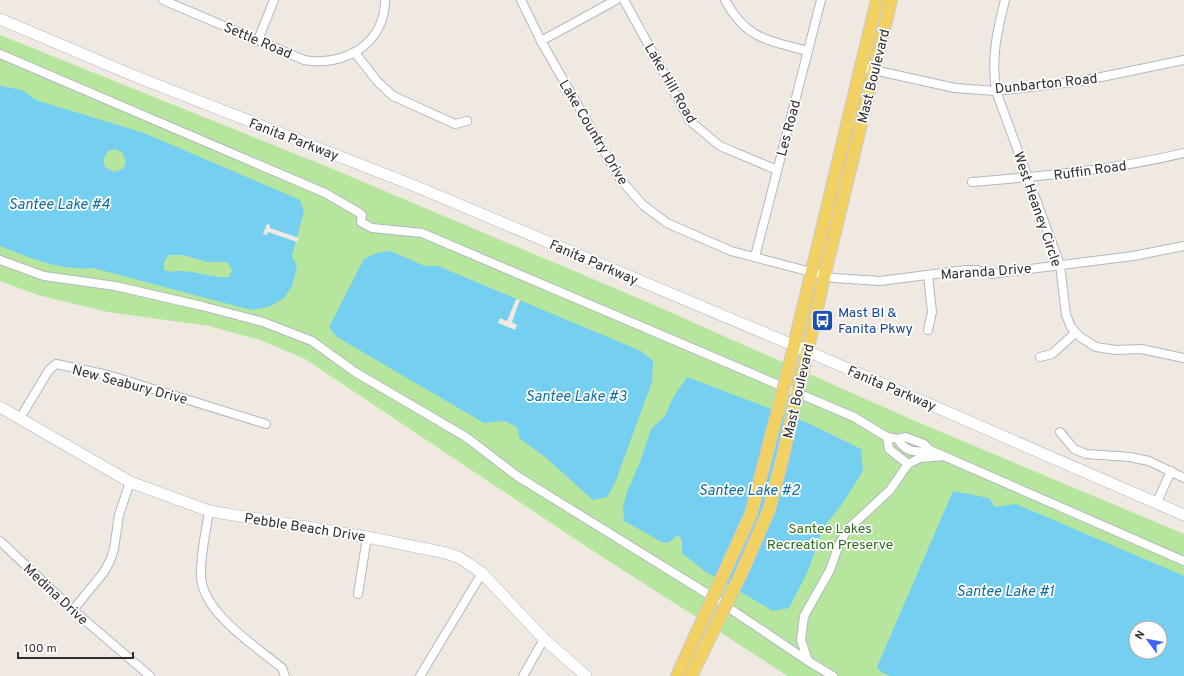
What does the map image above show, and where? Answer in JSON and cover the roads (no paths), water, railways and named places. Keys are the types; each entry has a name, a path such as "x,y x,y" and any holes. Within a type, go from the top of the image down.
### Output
{"main road":[{"name":"Mast Boulevard","path":"677,676 751,514 787,374 877,0"},
{"name":"Mast Boulevard","path":"691,676 742,574 769,510 891,0"}],"street":[{"path":"258,40 274,0"},
{"name":"Settle Road","path":"167,1 258,40 312,61 334,60 355,53 370,42 377,32 384,14 385,0"},
{"name":"Lake Country Drive","path":"521,0 541,41 611,165 635,197 656,216 674,227 731,251 810,274"},
{"path":"541,41 616,0"},
{"name":"Lake Hill Road","path":"624,0 690,121 720,146 777,170"},
{"path":"725,0 732,13 754,35 808,51"},
{"name":"Les Road","path":"755,257 821,0"},
{"name":"West Heaney Circle","path":"1005,0 994,47 996,91 1060,265 1066,315 1075,333 1096,347 1116,350 1141,349 1184,358"},
{"name":"Fanita Parkway","path":"0,18 137,77 415,186 807,351 1158,502 1184,515"},
{"path":"355,53 377,81 393,96 455,124 467,121"},
{"path":"0,54 325,193 358,212 362,215 362,222 372,228 422,233 854,417 887,437 898,439 905,437 924,444 930,450 947,456 1184,561"},
{"name":"Dunbarton Road","path":"860,66 955,88 996,91 1082,81 1184,60"},
{"name":"Ruffin Road","path":"972,182 1088,172 1184,153"},
{"name":"Maranda Drive","path":"810,274 824,277 880,281 966,270 977,270 991,274 1132,256 1184,246"},
{"path":"0,260 44,276 115,286 210,308 263,322 312,341 356,372 466,437 517,476 711,596 833,676"},
{"path":"928,275 932,312 928,330"},
{"path":"1040,357 1052,354 1075,333"},
{"name":"New Seabury Drive","path":"20,418 49,370 56,364 108,375 266,424"},
{"name":"Pebble Beach Drive","path":"0,407 130,482 209,511 367,537 446,553 460,558 482,573 544,640 586,676"},
{"path":"1060,432 1074,449 1086,454 1130,457 1149,461 1184,478"},
{"path":"887,437 889,449 908,464"},
{"path":"808,661 801,640 804,616 830,570 838,547 848,530 890,490 908,464 920,458 947,456"},
{"path":"1158,502 1171,471"},
{"path":"73,610 104,572 110,561 114,549 119,516 130,482"},
{"path":"209,511 201,567 201,581 205,594 218,614 282,668 285,676"},
{"path":"358,594 367,537"},
{"name":"Medina Drive","path":"0,541 73,610 150,676"},
{"path":"420,676 482,573"},
{"path":"523,676 544,640"}],"water":[{"name":"Santee Lake #4","path":"0,86 22,90 36,100 144,133 300,200 304,211 292,256 297,267 292,286 284,298 269,307 251,310 93,268 69,268 57,266 0,246","holes":["115,149 122,152 126,162 123,169 114,172 105,167 103,160 108,151","169,255 182,255 208,262 227,262 232,270 229,277 217,277 182,271 167,271 164,270 164,262"]},
{"name":"Santee Lake #3","path":"390,251 425,266 438,266 641,351 653,361 652,382 615,483 607,497 593,500 544,456 519,438 518,428 505,421 484,423 337,337 329,327 364,259 377,253"},
{"name":"Santee Lake #2","path":"687,377 808,423 861,449 863,471 842,504 824,527 807,573 789,608 773,611 703,570 682,553 682,540 678,535 668,543 662,542 624,521 623,507 627,492 640,462 651,429 665,416 673,398"},
{"name":"Santee Lake #1","path":"953,491 989,498 995,507 1016,504 1184,576 1184,676 890,676 881,672 877,667"}],"place":[{"name":"Mast Bl & Fanita Pkwy","path":"823,320"}],"park label":[{"name":"Santee Lakes Recreation Preserve","path":"830,536"}]}
